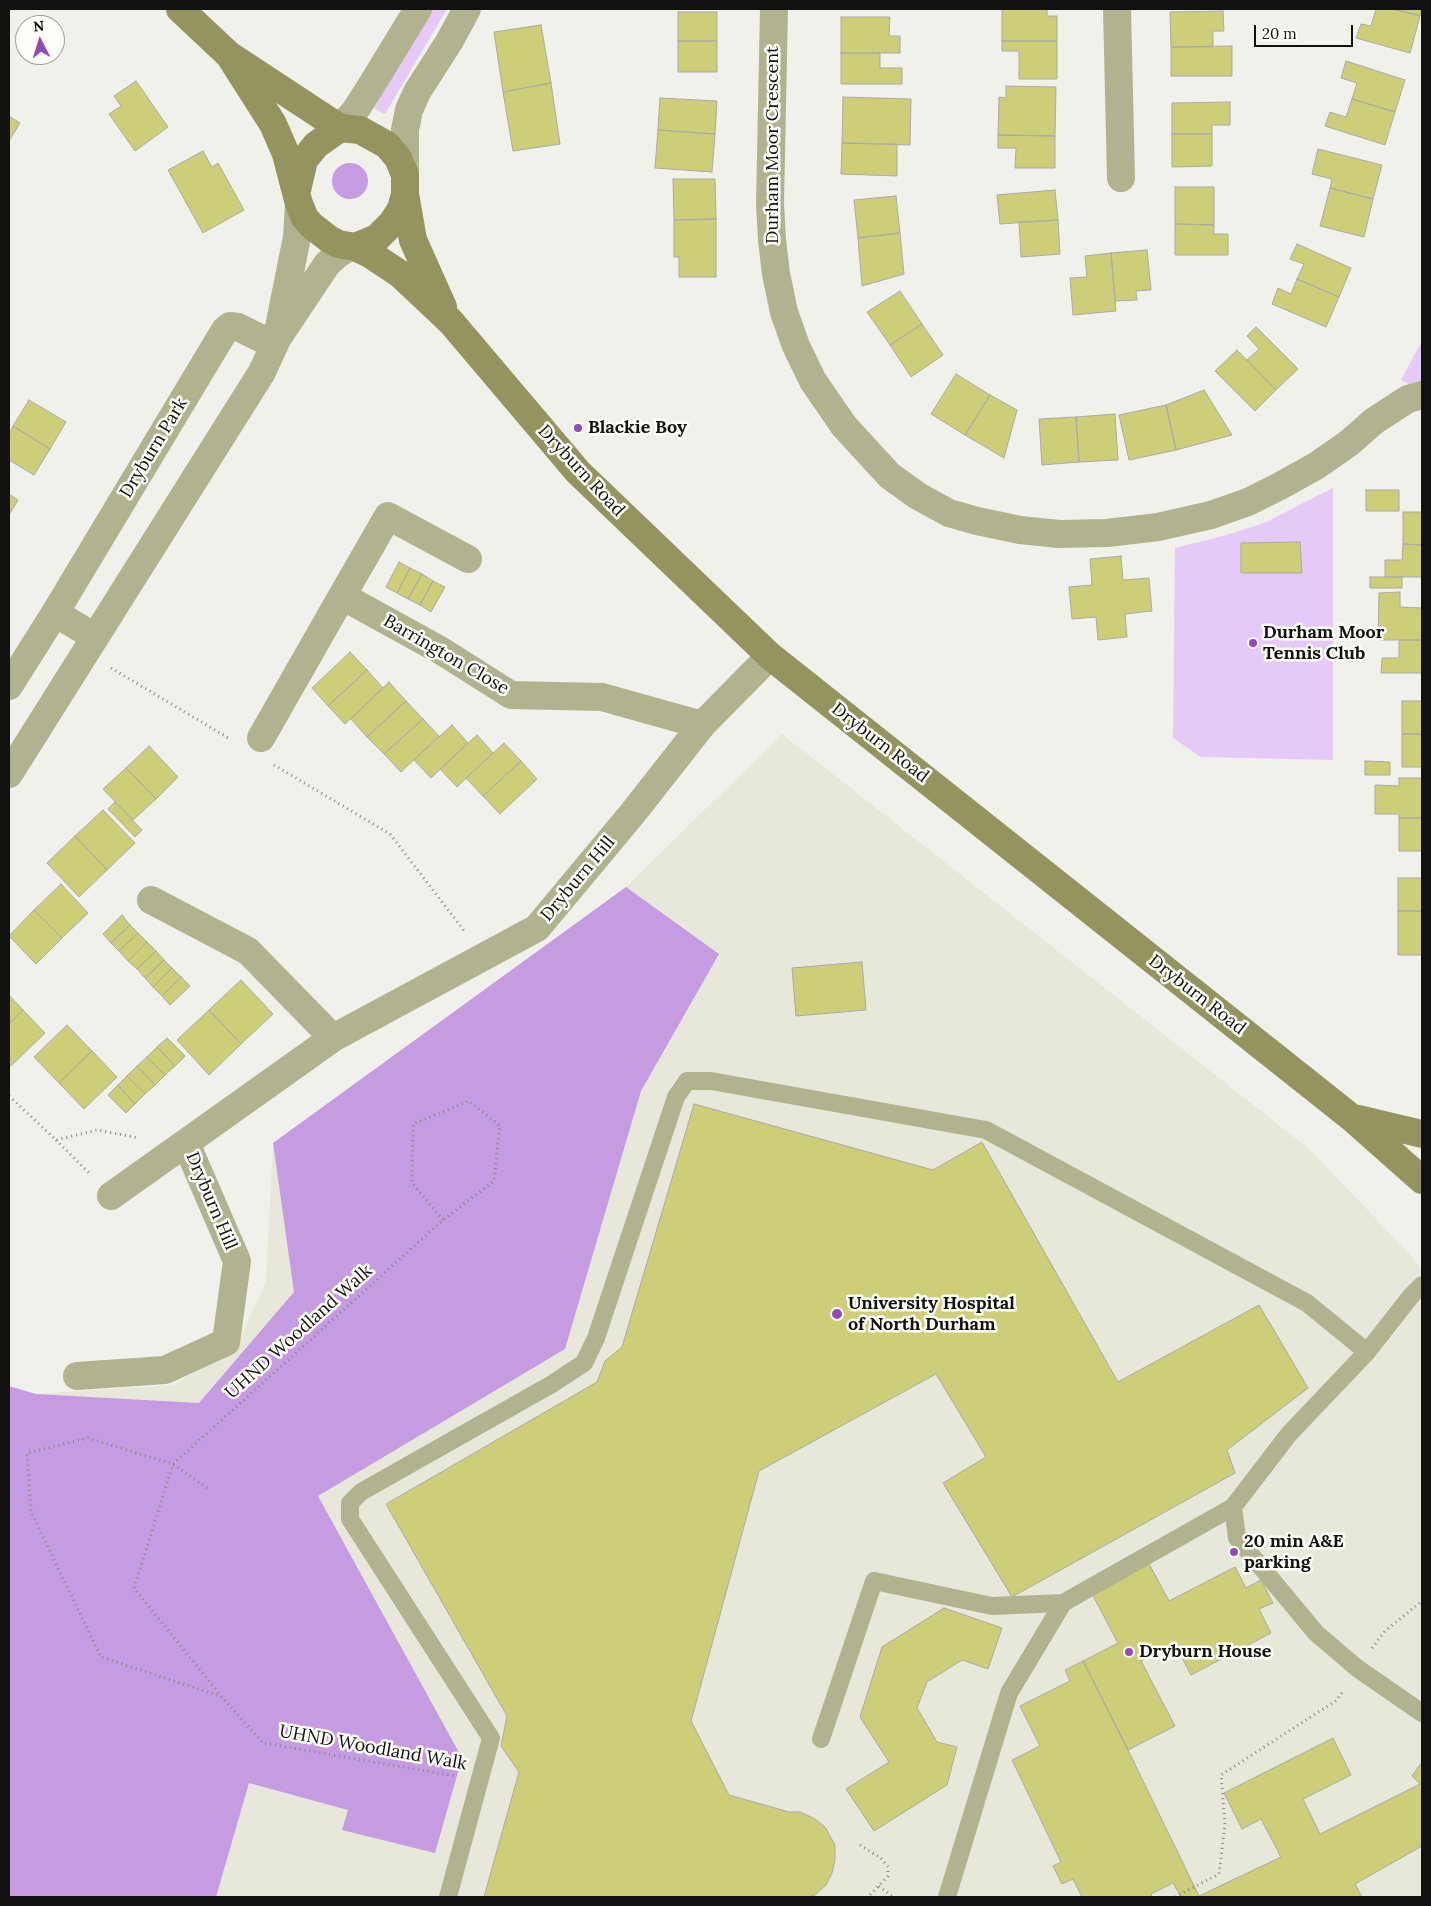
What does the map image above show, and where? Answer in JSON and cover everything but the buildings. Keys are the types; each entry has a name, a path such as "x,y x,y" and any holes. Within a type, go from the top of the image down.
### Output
{"main road":[{"path":"180,9 229,56 340,128"},
{"path":"229,56 273,124 286,154 298,197 305,218 318,232 338,244 353,247 377,238 392,223 401,209 405,185 398,158 387,144 360,130 350,127 340,128 316,145 304,160 298,197"},
{"name":"Dryburn Road","path":"405,185 413,240 451,322"},
{"name":"Dryburn Road","path":"353,247 370,254 400,274 451,322 578,472 770,656 1352,1118 1422,1180"},
{"name":"Dryburn Road","path":"1352,1118 1422,1134"}],"street":[{"path":"340,128 365,94 418,9"},
{"path":"405,185 405,130 409,110 417,92 449,42 467,9"},
{"name":"Durham Moor Crescent","path":"774,9 771,222 776,274 784,312 796,346 813,381 844,426 890,476 918,496 949,513 977,522 1020,530 1059,534 1107,533 1158,527 1211,515 1248,502 1280,486 1316,466 1374,421 1408,398 1422,394"},
{"path":"1116,9 1121,178"},
{"path":"275,342 297,237 298,197"},
{"path":"9,774 262,372 275,342 327,264 338,254 353,247"},
{"name":"Dryburn Park","path":"9,686 225,330 230,326 238,327 275,342"},
{"path":"249,740 342,596 388,516 468,559"},
{"name":"Barrington Close","path":"342,596 440,650 511,695 602,697 702,725"},
{"path":"55,613 90,645"},
{"name":"Dryburn Hill","path":"111,1196 333,1038 537,928 632,814 702,725 770,656"},
{"path":"151,900 248,951 333,1038"},
{"name":"Dryburn Hill","path":"77,1376 165,1370 226,1342 237,1261 184,1144"}],"lane":[{"path":"448,1897 490,1738 350,1519 350,1504 361,1492 552,1384 584,1363 596,1338 676,1098 687,1081 711,1081 986,1130 1307,1303 1367,1352"},
{"path":"821,1739 874,1581 992,1606 1062,1603 1233,1507 1289,1434 1367,1352 1411,1296 1422,1285"},
{"path":"1233,1507 1237,1538 1316,1633 1358,1668 1422,1713"},
{"path":"947,1897 1009,1693 1062,1603"}],"path":[{"path":"90,645 249,740"},
{"path":"271,763 390,834 468,937"},
{"path":"9,1096 111,1196"},
{"name":"UHND Woodland Walk","path":"443,1220 412,1183 413,1124 469,1101 500,1126 494,1181 443,1220 173,1464 134,1588 221,1696 263,1743 480,1780"},
{"path":"56,1140 96,1130 184,1144"},
{"path":"207,1488 173,1464 88,1438 27,1453 31,1512 101,1657 221,1696"},
{"path":"1175,1897 1219,1874 1225,1824 1221,1775 1337,1700 1385,1631 1422,1601"},
{"path":"860,1845 881,1858 888,1867 888,1876 868,1897"},
{"path":"879,1886 893,1897"}],"shaded area":[{"path":"432,9 447,9 385,114 374,108"},
{"path":"350,163 363,168 368,181 363,194 350,199 337,194 332,181 337,168"},
{"path":"1422,341 1422,383 1410,385 1401,380"},
{"name":"Durham Moor Tennis Club","path":"1333,488 1333,760 1201,757 1173,738 1175,548 1264,523"},
{"name":"University Hospital of North Durham","path":"782,734 1308,1148 1422,1269 1422,1897 32,1897 9,1874 9,1399 36,1394 174,1385 236,1347 266,1282 273,1143 626,887"},
{"path":"626,887 719,954 641,1091 565,1349 318,1496 462,1758 435,1853 342,1830 348,1810 249,1783 216,1897 9,1897 9,1386 36,1394 199,1403 294,1292 273,1143"}],"place":[{"name":"Blackie Boy","path":"578,428"},
{"name":"Durham Moor Tennis Club","path":"1253,643"},
{"name":"University Hospital of North Durham","path":"837,1314"},
{"name":"20 min A&E parking","path":"1234,1552"},
{"name":"Dryburn House","path":"1129,1652"}]}
